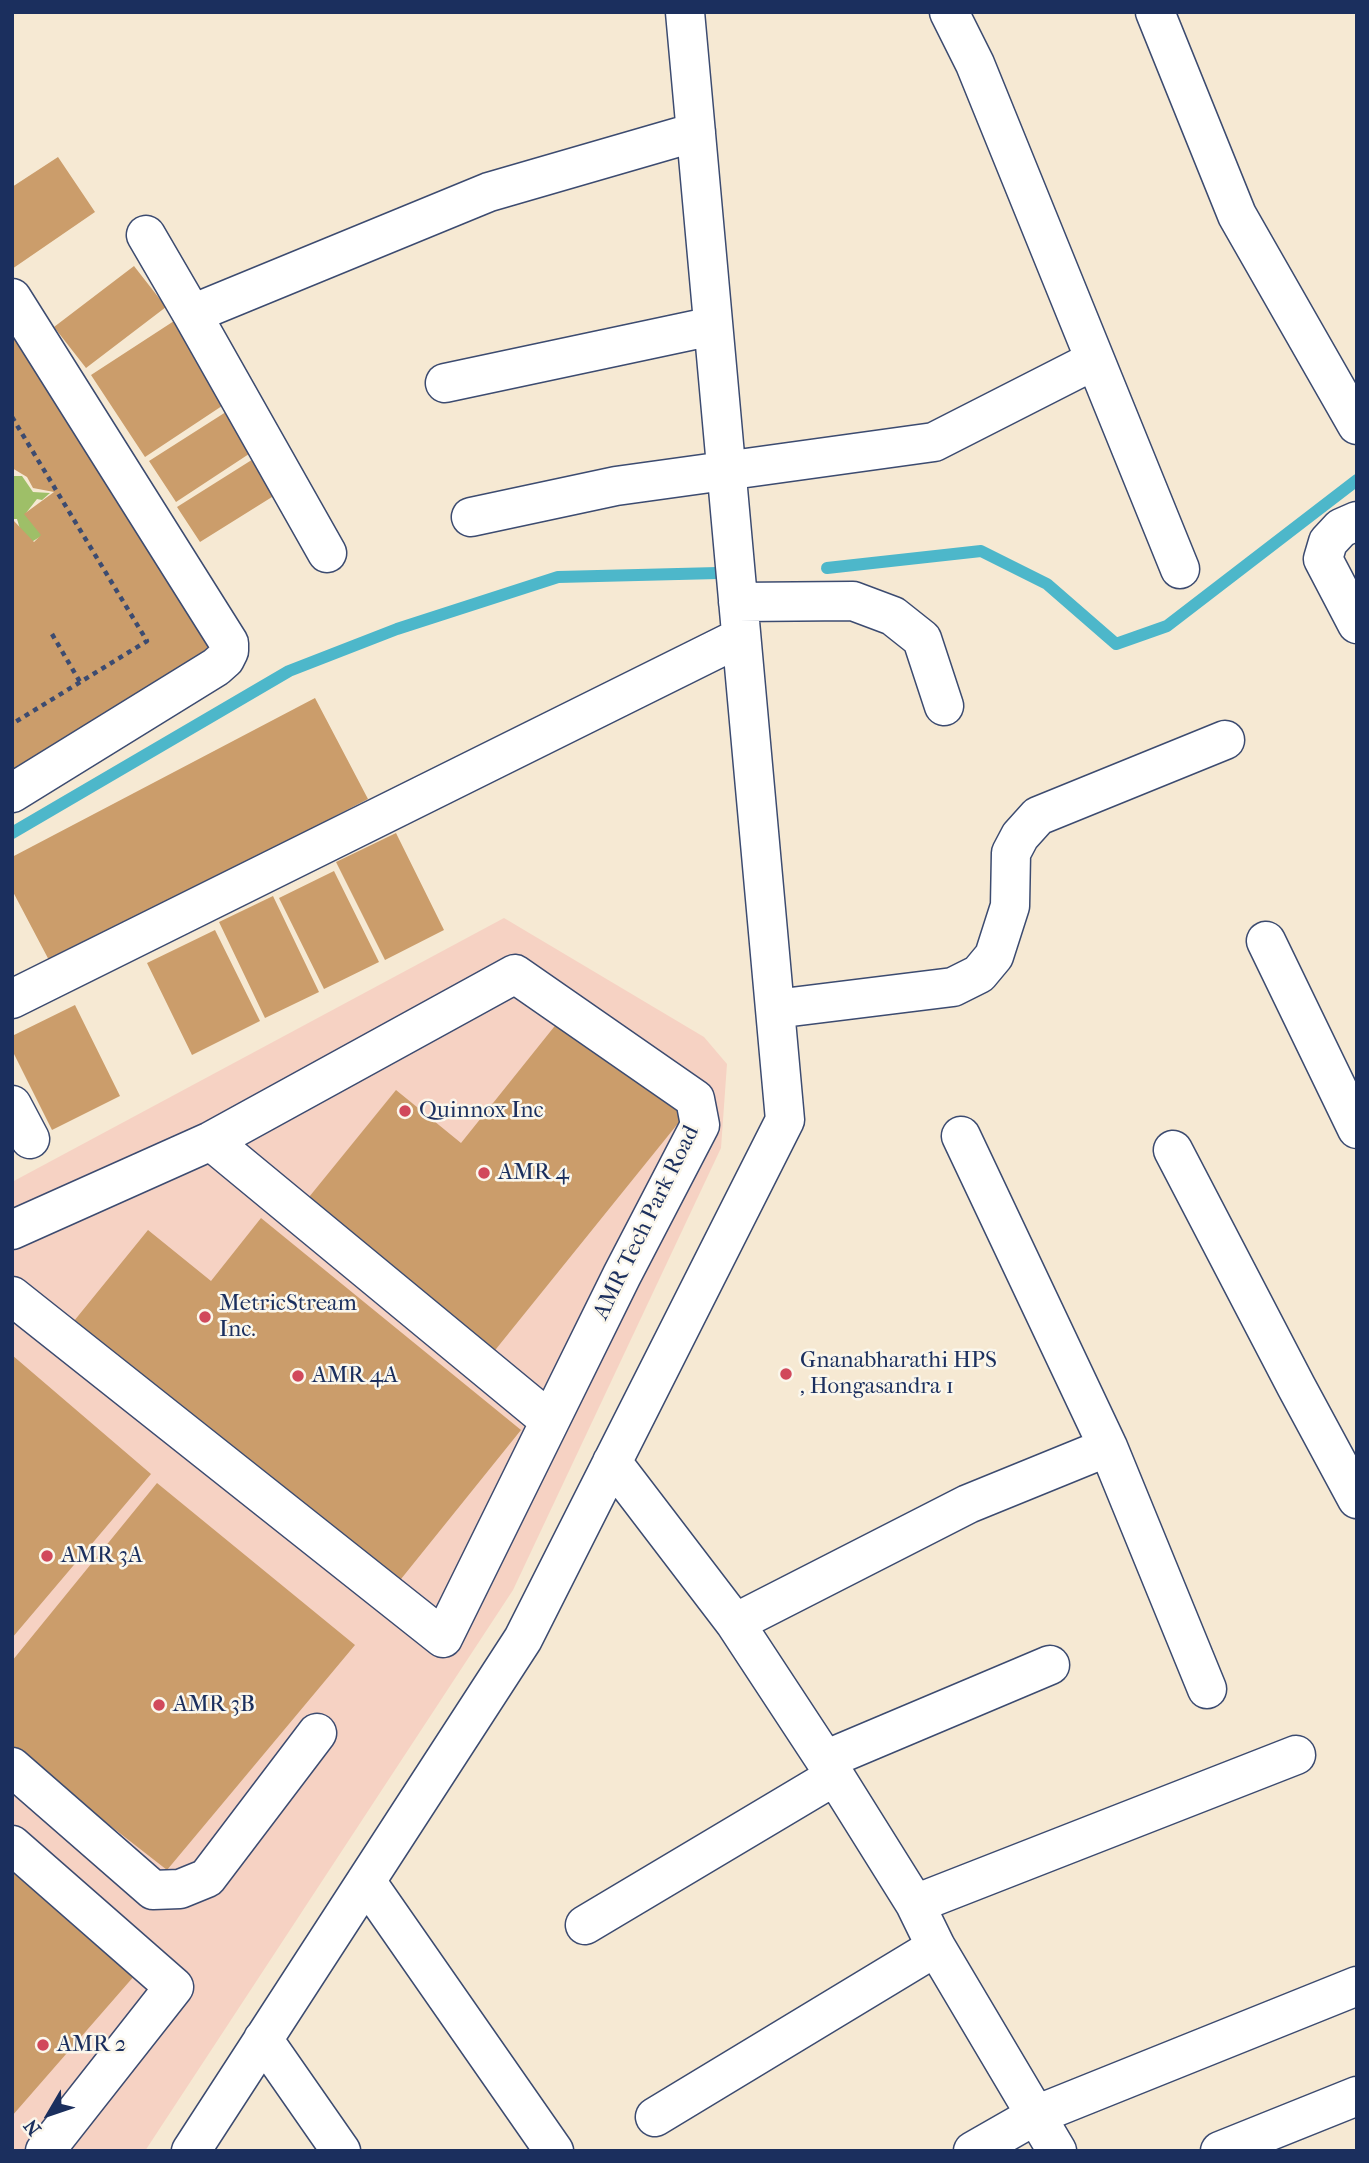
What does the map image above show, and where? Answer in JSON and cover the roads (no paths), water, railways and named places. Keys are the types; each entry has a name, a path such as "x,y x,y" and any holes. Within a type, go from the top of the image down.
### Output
{"street":[{"path":"191,2151 523,1639 785,1120 685,12"},
{"path":"949,12 980,76 1180,569"},
{"path":"1156,12 1237,215 1357,425"},
{"path":"192,314 489,192 696,132"},
{"path":"146,235 327,553"},
{"path":"12,298 229,643 225,659 216,667 12,793"},
{"path":"444,383 713,326"},
{"path":"471,517 616,486 934,442 1095,360"},
{"path":"1357,521 1341,528 1328,541 1323,559 1357,624"},
{"path":"12,999 740,619 853,601 893,616 922,639 944,706"},
{"path":"775,1009 953,987 979,974 994,956 1010,906 1011,853 1020,836 1038,816 1225,740"},
{"path":"1266,941 1357,1129"},
{"name":"AMR Tech Park Road","path":"12,1230 211,1141 515,974 695,1099 700,1125 550,1421"},
{"path":"12,1105 30,1139"},
{"path":"961,1136 1108,1447 1207,1689"},
{"path":"12,1296 443,1638 550,1421 211,1141"},
{"path":"1173,1150 1357,1499"},
{"path":"735,1623 968,1504 1108,1447"},
{"path":"612,1462 735,1623 830,1768 915,1903 936,1947 1057,2151"},
{"path":"585,1925 830,1768 1050,1665"},
{"path":"12,1767 153,1890 180,1889 207,1878 317,1733"},
{"path":"915,1903 1296,1755"},
{"path":"12,1845 174,1987 45,2151"},
{"path":"366,1881 554,2151"},
{"path":"655,2118 936,1947"},
{"path":"973,2151 1036,2115 1357,1986"},
{"path":"263,2039 341,2151"},
{"path":"1220,2151 1278,2140 1357,2096"}],"waterway":[{"path":"827,568 981,551 1047,584 1116,644 1167,626 1357,480"},
{"path":"12,833 289,671 397,629 558,577 718,573"}],"place":[{"name":"Quinnox Inc","path":"405,1111"},
{"name":"AMR 4","path":"484,1173"},
{"name":"MetricStream Inc.","path":"205,1317"},
{"name":"Gnanabharathi HPS , Hongasandra 1","path":"786,1374"},
{"name":"AMR 4A","path":"298,1376"},
{"name":"AMR 3A","path":"47,1556"},
{"name":"AMR 3B","path":"159,1705"},
{"name":"AMR 2","path":"43,2045"}]}
